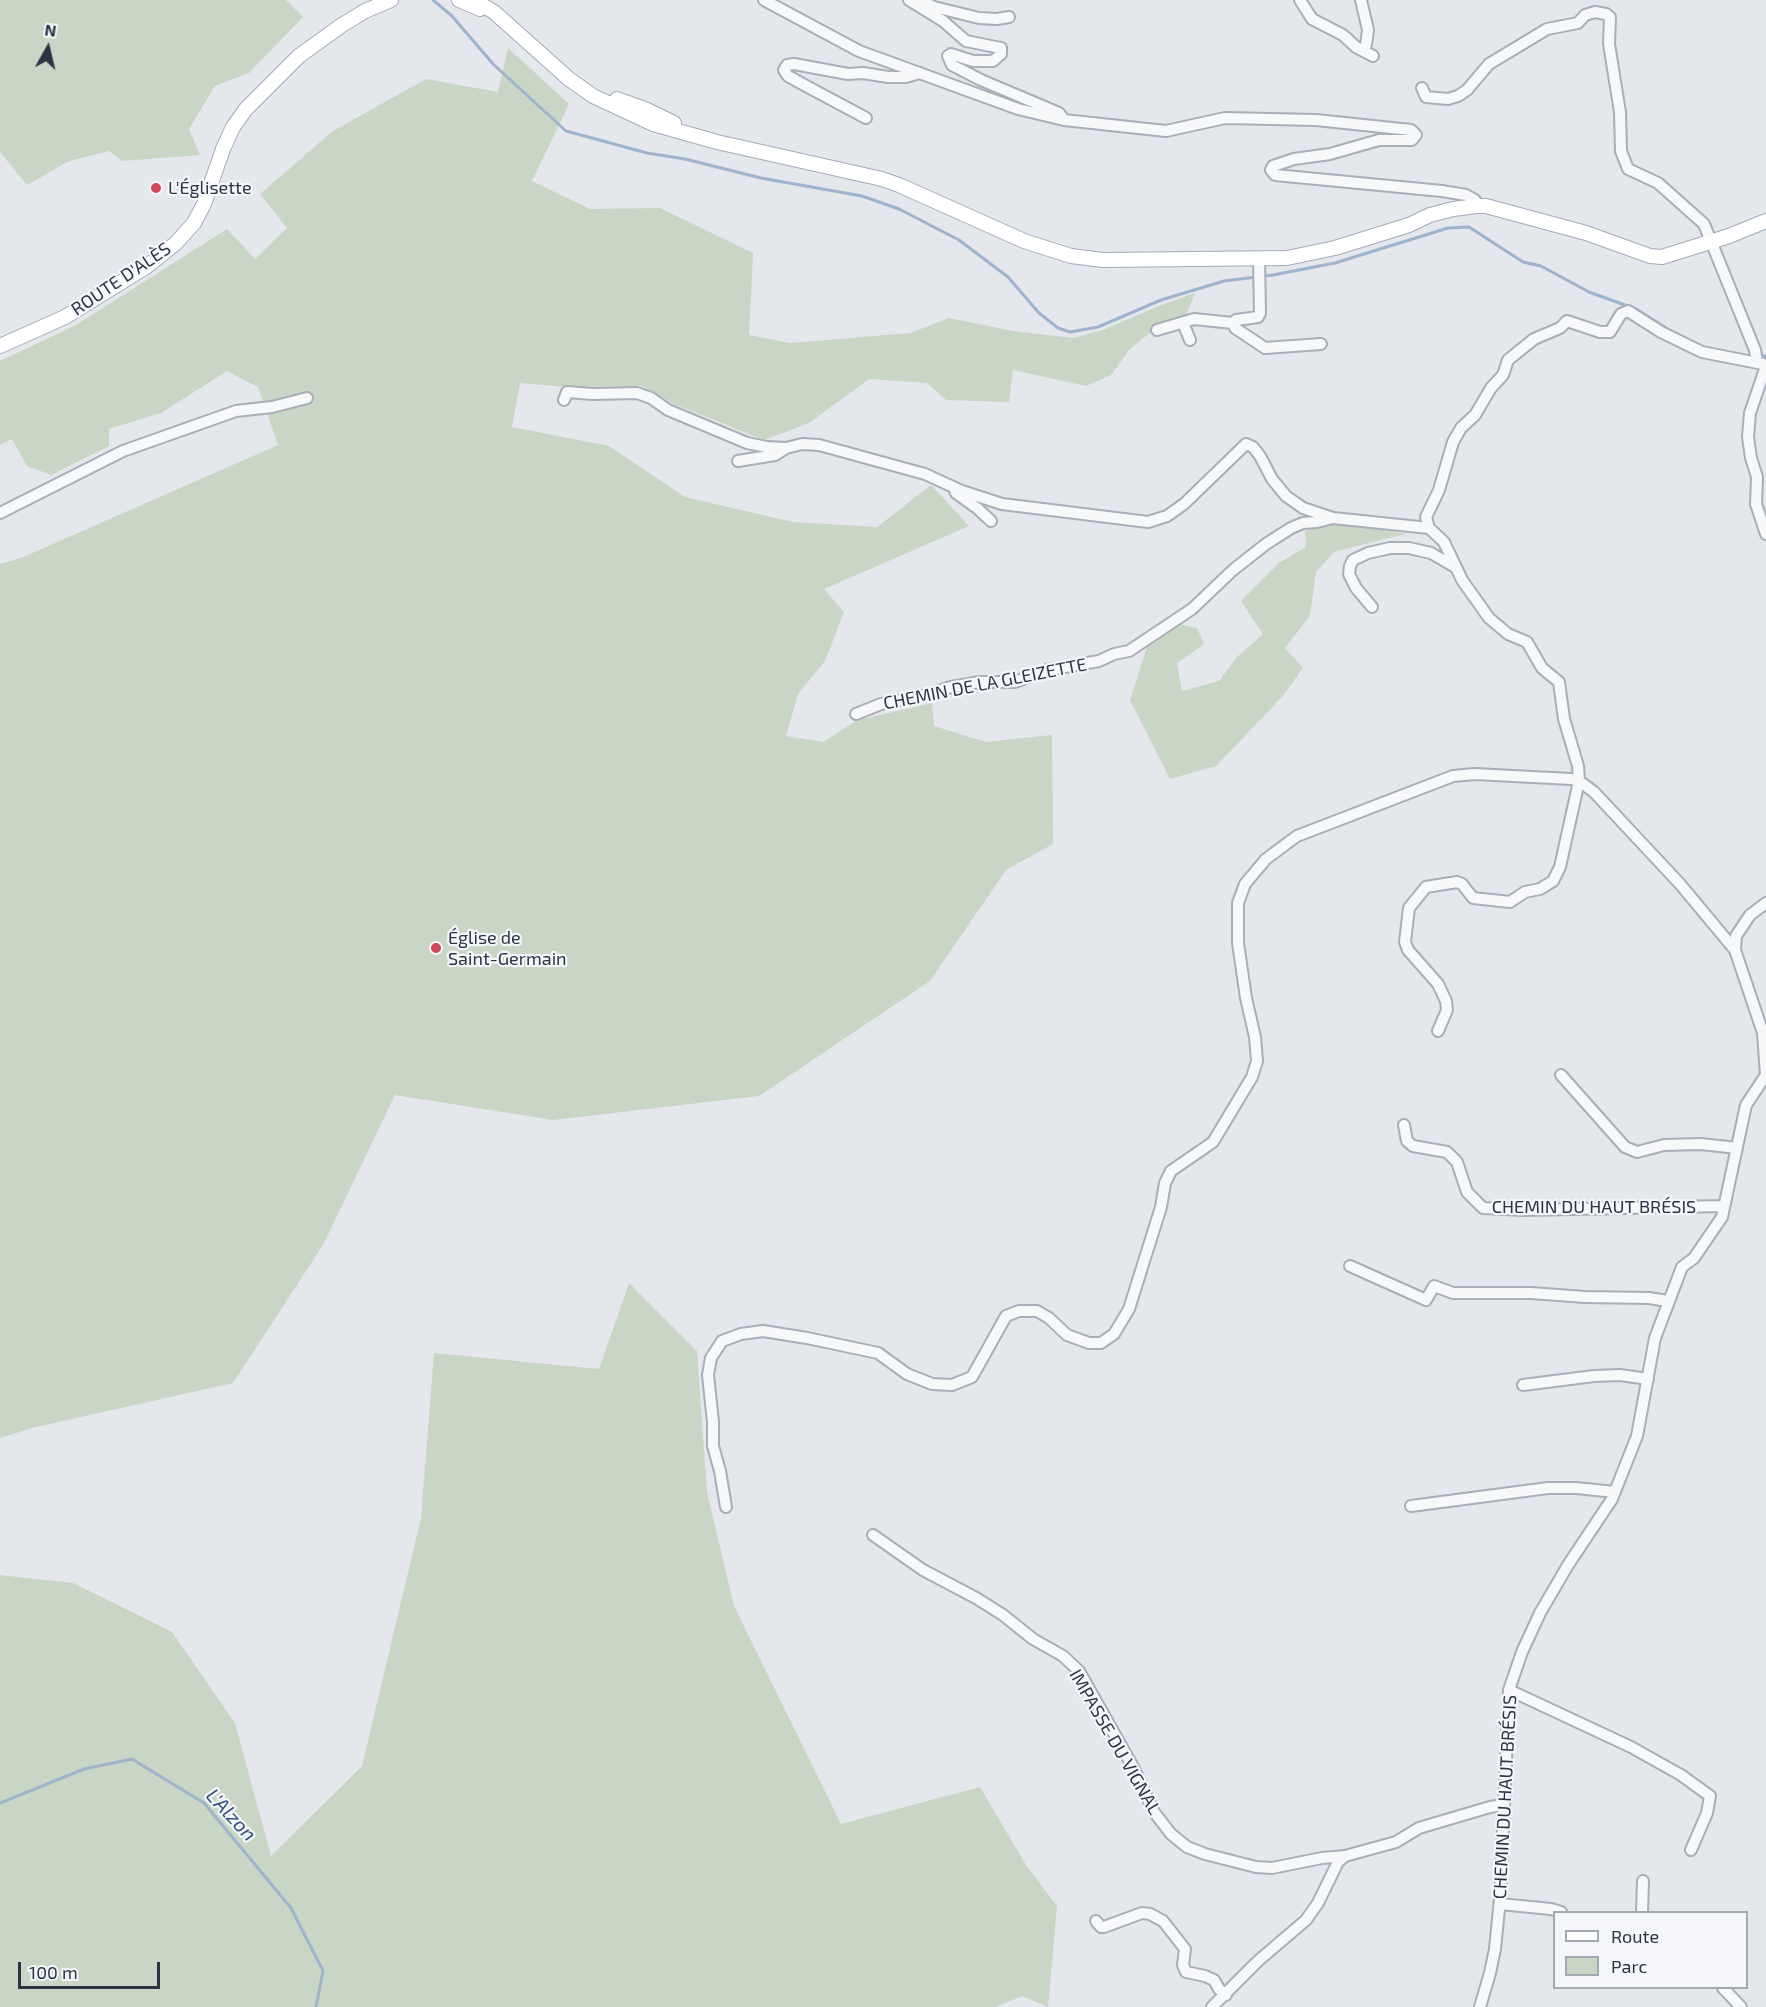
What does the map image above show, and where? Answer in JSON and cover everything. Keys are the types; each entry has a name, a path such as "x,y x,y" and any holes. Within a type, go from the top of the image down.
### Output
{"main road":[{"path":"342,25 350,15 374,0"},
{"path":"342,25 365,11 391,0"},
{"path":"459,0 503,20"},
{"path":"473,0 494,12 568,79 585,90 632,104 691,134 717,142 820,164 899,185 1024,241 1071,256 1103,260 1259,264 1308,254 1409,225 1452,216 1474,214 1549,224"},
{"name":"ROUTE D'ALÈS","path":"0,346 65,316 146,267 176,243 194,223 204,204 233,127 246,109 299,56 342,25"},
{"path":"1409,225 1442,212 1486,206 1586,233 1650,256 1662,256 1677,253 1766,221"}],"street":[{"path":"764,0 859,51 1018,109 1064,120 1166,131 1225,118 1316,120 1411,130 1416,135 1412,140 1378,140 1330,154 1294,159 1273,166 1271,170 1275,175 1442,190 1466,195 1475,200 1477,206"},
{"path":"910,0 943,21 966,41 1001,48 1001,54 993,61 973,61 951,54 948,56 952,64 981,80 1059,113 1064,120"},
{"path":"910,0 979,18 1009,17"},
{"path":"1300,0 1312,19 1343,35 1373,56"},
{"path":"1361,0 1368,30 1366,45 1362,50"},
{"path":"1422,88 1426,98 1448,99 1458,96 1467,90 1489,64 1547,29 1578,22 1585,15 1595,12 1610,17 1609,45 1620,112 1621,151 1628,169 1658,183 1704,224 1755,350 1757,362"},
{"path":"866,118 788,76 784,70 788,65 794,64 848,75 863,73 906,77 920,73"},
{"path":"1157,330 1202,319 1233,323 1236,320 1258,317 1260,313 1259,264"},
{"path":"1438,1031 1447,1010 1446,1001 1438,984 1408,950 1405,942 1409,908 1426,887 1436,885 1457,882 1462,884 1473,898 1510,902 1525,892 1540,889 1553,881 1560,867 1579,781 1578,766 1563,719 1559,682 1542,668 1527,642 1508,634 1489,618 1462,580 1444,542 1429,528 1426,517 1439,490 1453,442 1461,428 1476,415 1491,388 1503,375 1508,360 1534,339 1560,328 1567,321 1600,332 1610,332 1622,314 1628,311 1661,332 1702,352 1763,364 1765,369 1750,413 1748,437 1750,458 1757,477 1756,504 1766,534"},
{"path":"1183,322 1190,340"},
{"path":"1233,323 1234,328 1265,348 1321,344"},
{"path":"564,400 567,392 637,393 651,398 668,410 747,443 786,448 802,444 819,445 925,474 1002,504 1148,522 1167,516 1184,504 1246,444 1260,456 1272,479 1286,496 1303,508 1333,518"},
{"path":"0,513 123,451 236,411 272,407 307,398"},
{"path":"738,461 775,455 786,448"},
{"path":"954,487 956,493 991,521"},
{"name":"CHEMIN DE LA GLEIZETTE","path":"856,714 881,704 927,695 951,687 980,682 1016,682 1047,670 1098,662 1114,654 1129,651 1192,609 1233,570 1290,528 1303,523 1333,518 1429,528"},
{"path":"1372,607 1356,588 1349,574 1353,560 1368,553 1390,548 1409,548 1431,553 1455,567"},
{"path":"726,1508 713,1446 708,1375 711,1358 722,1341 741,1334 763,1331 807,1338 878,1353 907,1374 932,1383 952,1385 972,1377 1006,1316 1019,1311 1036,1311 1049,1318 1067,1335 1089,1343 1101,1343 1114,1334 1129,1309 1161,1207 1165,1183 1171,1171 1213,1142 1252,1077 1257,1061 1255,1037 1246,998 1238,943 1238,903 1245,884 1266,859 1297,836 1453,776 1475,774 1571,778 1594,792 1680,884 1735,950"},
{"path":"1735,950 1736,936 1750,915 1766,903"},
{"name":"CHEMIN DU HAUT BRÉSIS","path":"1480,2007 1495,1949 1500,1904 1509,1690 1522,1652 1540,1613 1568,1564 1615,1492 1637,1436 1655,1338 1668,1301 1682,1267 1694,1257 1722,1217 1746,1105 1766,1076 1764,1033 1735,950"},
{"path":"1561,1075 1598,1119 1625,1147 1631,1150 1637,1152 1664,1145 1701,1144 1737,1148"},
{"name":"CHEMIN DU HAUT BRÉSIS","path":"1404,1125 1407,1141 1413,1146 1447,1152 1457,1161 1467,1192 1483,1208 1523,1210 1724,1206"},
{"path":"1350,1266 1426,1299 1434,1286 1453,1293 1531,1293 1649,1298 1668,1301"},
{"path":"1523,1385 1594,1376 1620,1375 1648,1379"},
{"path":"1411,1506 1548,1488 1615,1492"},
{"name":"IMPASSE DU VIGNAL","path":"873,1535 923,1570 976,1598 1003,1615 1033,1639 1063,1656 1078,1671 1132,1767 1154,1812 1171,1834 1187,1847 1256,1867 1272,1868 1345,1856 1396,1842 1419,1828 1504,1805"},
{"path":"1509,1690 1631,1748 1681,1775 1710,1796 1707,1813 1691,1850"},
{"path":"1212,2007 1257,1961 1306,1920 1318,1903 1338,1862 1345,1856"},
{"path":"1642,1911 1644,1881"},
{"path":"1500,1904 1556,1911"},
{"path":"1096,1921 1104,1927 1143,1913 1163,1921 1185,1949 1183,1965 1186,1972 1215,1980 1219,1989 1226,1995"},
{"path":"1724,1989 1741,2007"}],"green space":[{"path":"0,0 286,0 303,17 249,73 215,86 189,129 200,155 122,161 109,151 69,161 27,185 0,152"},
{"path":"508,48 569,104 532,181 590,209 660,208 753,253 749,335 790,343 910,333 949,318 1013,331 1073,338 1103,330 1195,293 1184,320 1157,327 1130,349 1111,375 1086,386 1013,370 1009,402 946,400 927,383 869,379 809,423 764,440 674,404 642,386 566,387 520,383 512,427 609,446 685,497 793,522 877,527 931,485 969,526 824,589 844,612 825,661 798,694 786,736 823,742 858,720 932,703 934,726 986,742 1052,735 1053,844 1006,870 930,981 759,1096 553,1120 395,1095 323,1245 233,1383 36,1427 0,1438 0,564 21,558 278,445 258,387 227,371 161,413 109,429 109,446 51,475 27,466 12,439 0,445 0,361 76,325 227,229 255,259 287,228 260,194 333,131 426,79 498,92"},
{"path":"1335,522 1405,534 1334,552 1316,572 1310,616 1285,648 1303,668 1283,696 1216,766 1170,779 1130,700 1148,644 1178,624 1197,628 1204,644 1177,663 1182,691 1219,681 1237,657 1263,634 1241,601 1279,563 1306,547 1305,531"},
{"path":"629,1283 697,1351 707,1492 734,1606 841,1824 980,1787 1026,1865 1057,1906 1048,2007 1022,1996 996,2007 0,2007 0,1575 73,1583 172,1632 235,1723 271,1856 362,1766 421,1518 434,1353 599,1369"}],"waterway":[{"path":"433,0 452,16 493,64 566,131 647,153 685,159 761,178 862,196 899,209 959,240 1008,277 1039,313 1058,328 1070,332 1098,327 1161,300 1224,281 1273,275 1335,263 1448,228 1469,227 1523,262 1541,266 1589,292 1636,309 1674,333"},
{"path":"1757,356 1766,356"},
{"name":"L'Alzon","path":"0,1803 84,1769 132,1759 204,1803 291,1908 323,1971 316,2007"}],"place":[{"name":"L'Églisette","path":"156,188"},
{"name":"Église de Saint-Germain","path":"436,948"}]}
